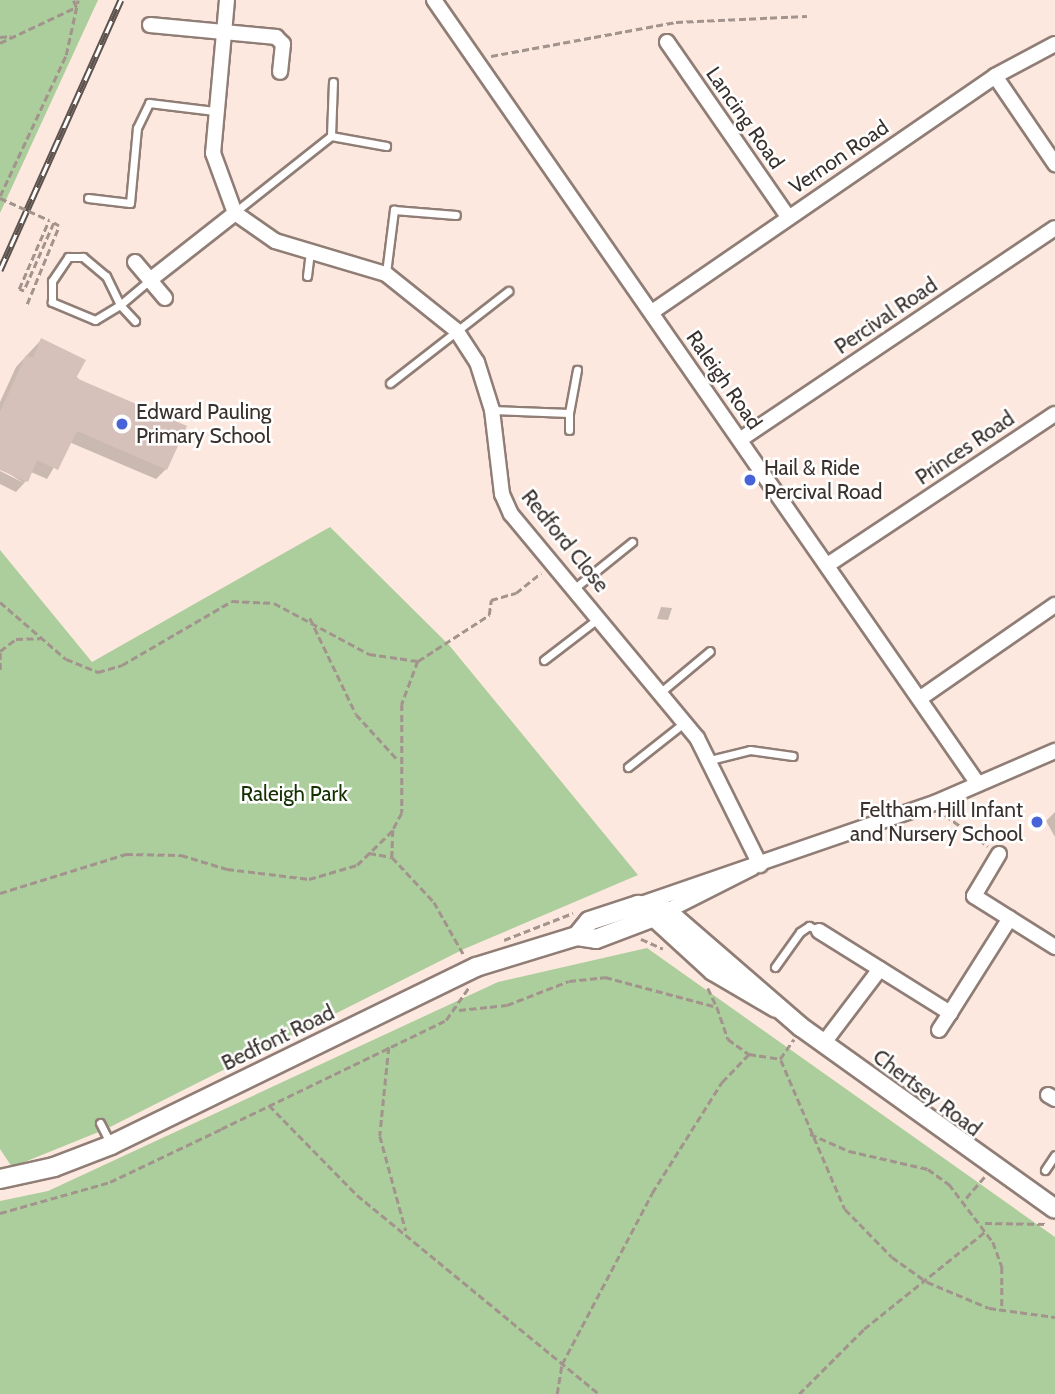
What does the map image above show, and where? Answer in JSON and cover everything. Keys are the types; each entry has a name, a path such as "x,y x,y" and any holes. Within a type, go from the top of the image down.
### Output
{"street":[{"path":"150,280 235,213 213,153 227,0"},
{"name":"Raleigh Road","path":"434,0 922,697 978,784"},
{"path":"150,25 276,37 283,44 280,72"},
{"name":"Lancing Road","path":"667,42 788,217"},
{"name":"Vernon Road","path":"652,312 995,76 1055,44"},
{"path":"995,76 1055,164"},
{"name":"Redford Close","path":"235,213 275,241 386,274 456,330 477,362 492,410 496,493 662,691 710,760 714,783 757,866"},
{"name":"Percival Road","path":"741,439 1055,228"},
{"path":"135,262 165,298"},
{"name":"Princes Road","path":"829,564 1055,414"},
{"path":"922,697 1055,605"},
{"name":"Bedfont Road","path":"0,1179 54,1167 111,1145 476,967 577,936 596,939 757,866 937,802 1055,751"},
{"path":"999,854 974,895 1055,947"},
{"name":"Bedfont Road","path":"577,936 589,921 638,905 660,908"},
{"name":"Chertsey Road","path":"660,908 713,971 776,1008 1055,1209"},
{"path":"940,1030 1010,918"},
{"path":"819,931 950,1013"},
{"path":"823,1044 880,969"}],"lane":[{"path":"331,136 333,82"},
{"path":"88,198 130,203 136,128 149,103 215,111"},
{"path":"235,213 331,136 386,146"},
{"path":"386,274 394,210 456,215"},
{"path":"307,276 310,252"},
{"path":"135,321 120,305 106,276 83,257 68,257 52,281 52,302 95,320 120,305 150,280"},
{"path":"390,383 508,291"},
{"path":"569,430 569,413 577,370"},
{"path":"492,410 569,413"},
{"path":"576,587 632,542"},
{"path":"544,660 600,618"},
{"path":"662,691 710,651"},
{"path":"628,766 684,723"},
{"path":"710,760 750,750 793,756"},
{"path":"775,967 800,932 809,926 819,931"},
{"path":"100,1122 111,1145"},
{"path":"1045,1170 1055,1155"}],"path":[{"path":"27,304 60,226 54,223 24,291 19,289 49,220 0,197 66,55 76,0"},
{"path":"0,43 76,7"},
{"path":"496,52 676,22 807,16"},
{"path":"0,37 15,36"},
{"path":"0,892 126,854 181,855 228,869 309,879 357,864 393,830 402,813 398,760 402,704 418,661 489,615 491,600 516,593 554,562"},
{"path":"0,602 40,638 98,671 122,665 232,601 274,603 310,618 369,654 418,661"},
{"path":"310,618 356,714 398,760"},
{"path":"0,670 0,650 16,639 40,638"},
{"path":"937,802 948,820 999,854"},
{"path":"392,857 393,830"},
{"path":"369,853 392,857 434,902 464,949"},
{"path":"628,939 652,941 671,954"},
{"path":"0,1213 110,1182 389,1047 459,1010 507,1005 587,976 718,1007"},
{"path":"703,980 718,1007 728,1039 749,1054 780,1059"},
{"path":"459,1010 470,982"},
{"path":"780,1059 795,1037"},
{"path":"389,1047 380,1136 405,1231"},
{"path":"557,1394 562,1364 674,1157 749,1054"},
{"path":"780,1059 810,1134 845,1209 927,1282 1002,1311 1055,1317"},
{"path":"270,1105 358,1195 405,1231 599,1394"},
{"path":"810,1134 849,1151 928,1169 964,1199 984,1223 1002,1267 1002,1311"},
{"path":"964,1199 984,1178"},
{"path":"984,1223 1055,1224"},
{"path":"799,1394 864,1329 927,1282 987,1230"}],"green space":[{"path":"0,0 98,0 0,213"},
{"name":"Raleigh Park","path":"330,527 449,645 638,875 464,949 106,1129 12,1167 0,1149 0,550 92,662"},
{"path":"647,948 1055,1237 1055,1394 0,1394 0,1201 48,1191 498,982"}],"building":[{"path":"41,338 86,360 76,378 187,426 167,470 77,431 58,470 37,460 28,482 0,470 0,412 26,355 33,358"}],"railway":[{"path":"0,270 121,0"}],"place":[{"name":"Edward Pauling Primary School","path":"122,424"},
{"name":"Hail & Ride Percival Road","path":"750,480"},
{"name":"Feltham Hill Infant and Nursery School","path":"1037,822"}]}
